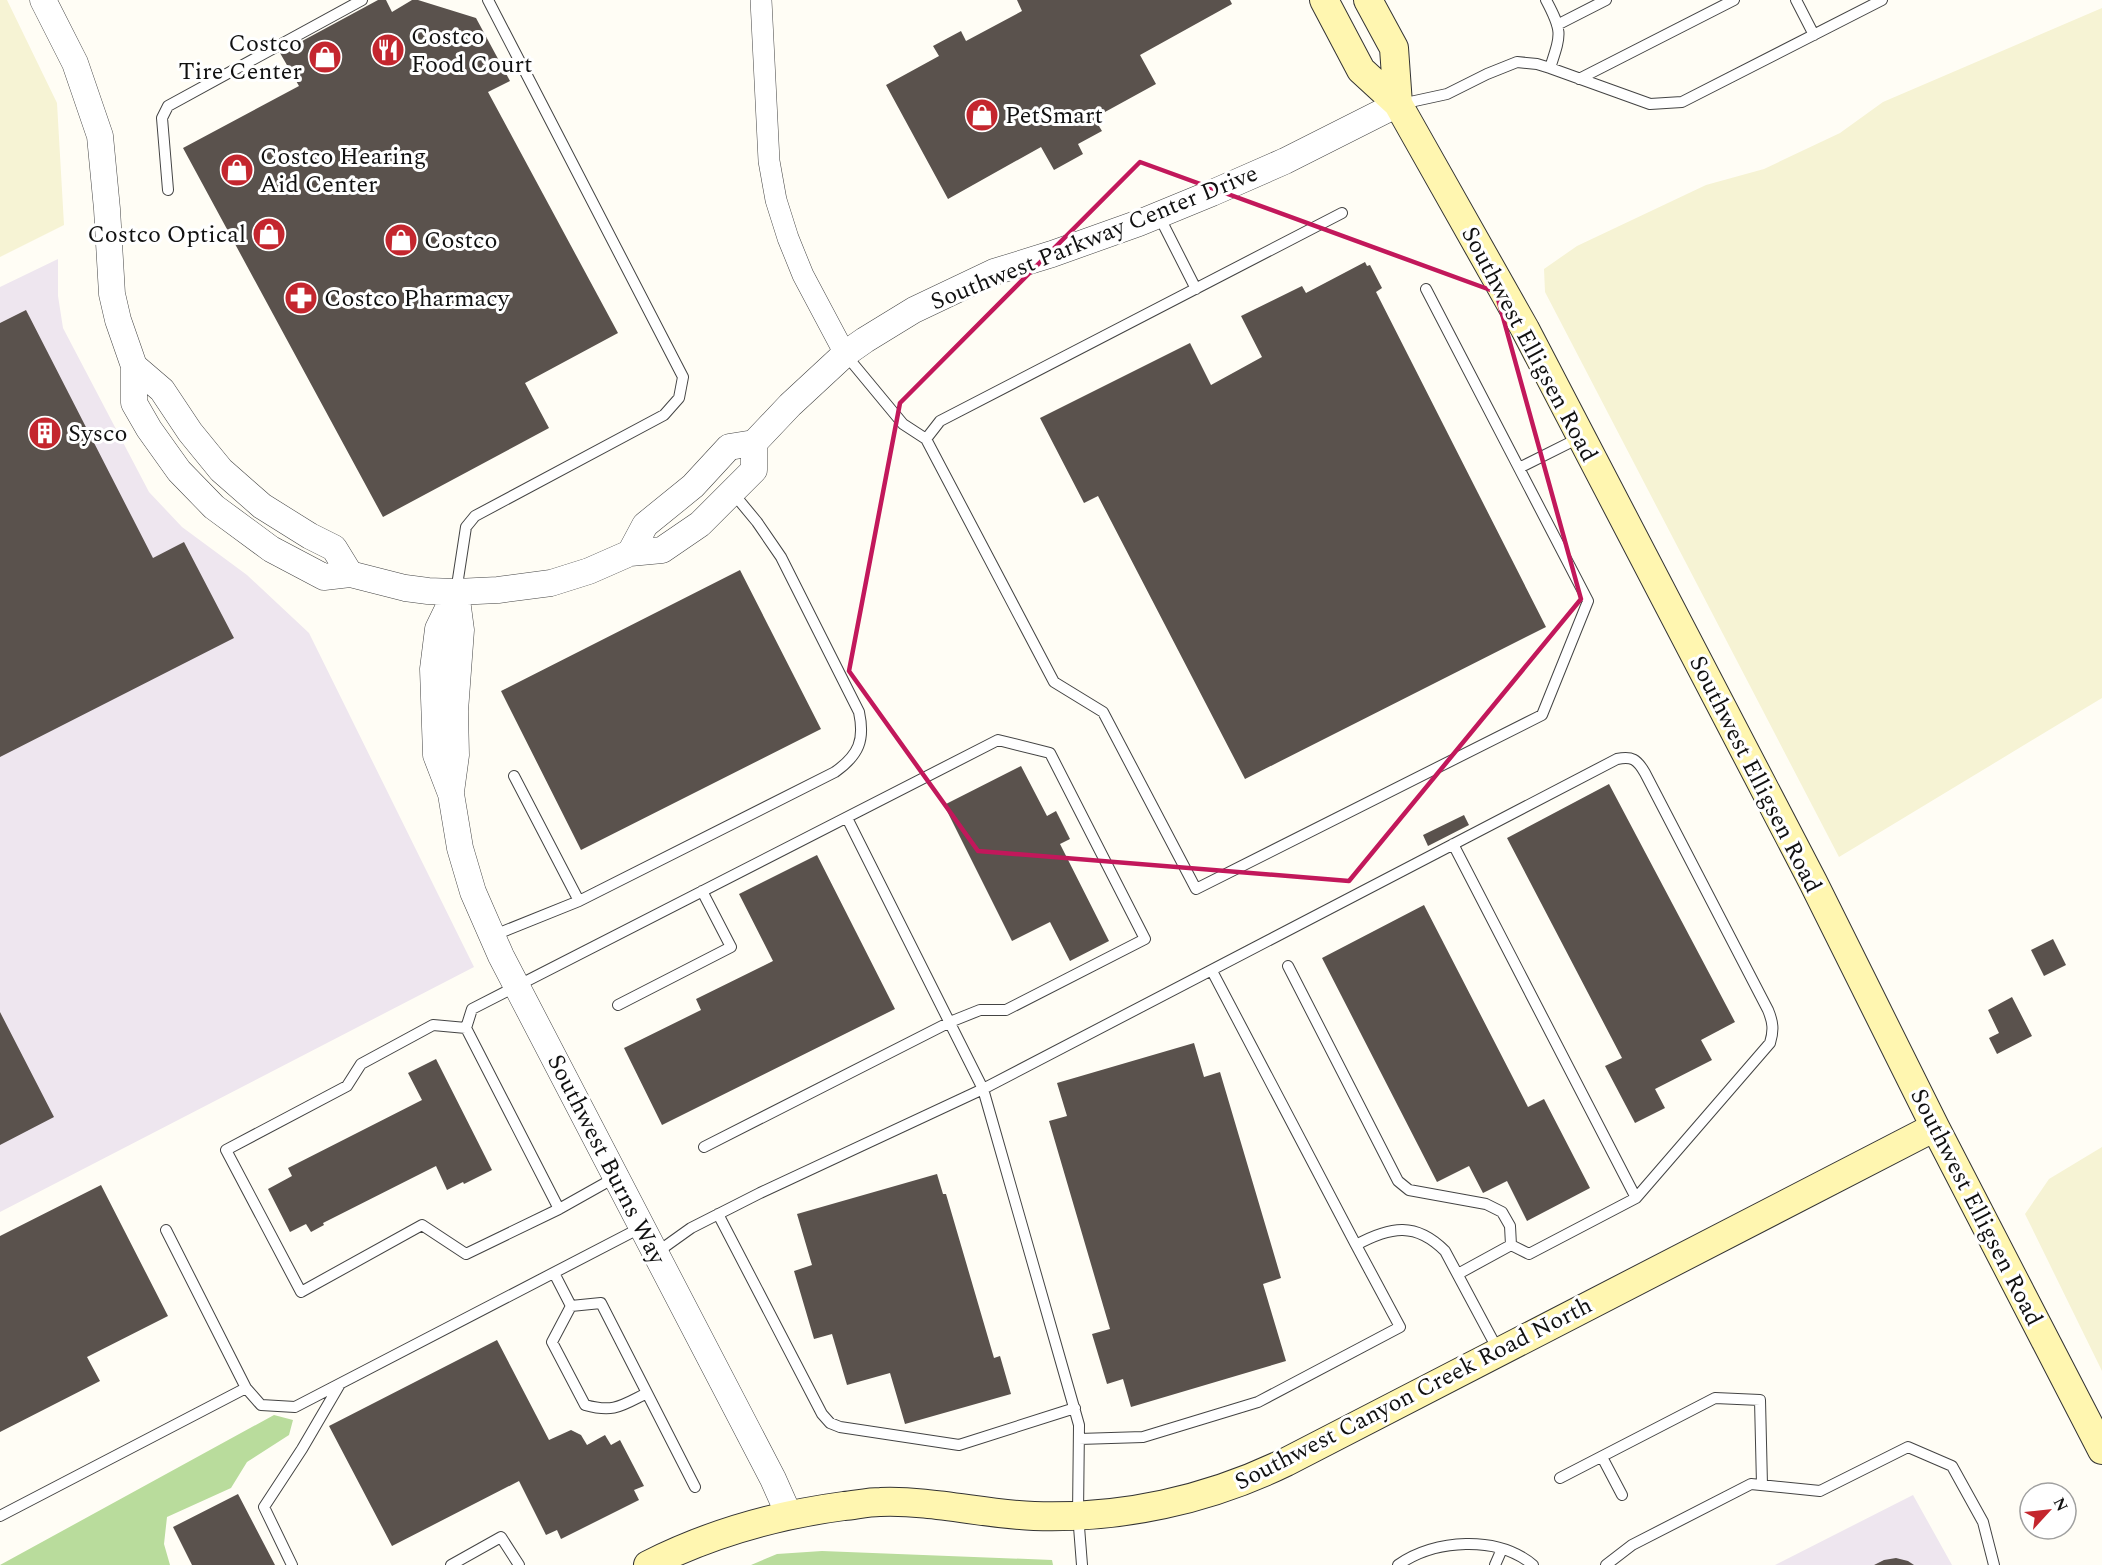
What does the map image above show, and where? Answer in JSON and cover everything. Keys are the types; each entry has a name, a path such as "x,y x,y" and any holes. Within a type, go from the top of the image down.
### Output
{"main road":[{"name":"Southwest Elligsen Road","path":"1324,0 1361,70 1398,104 1525,329 1813,882 1935,1127 2102,1450"},
{"name":"Southwest Elligsen Road","path":"1368,0 1394,48 1398,104"},
{"name":"Southwest Canyon Creek Road North","path":"648,1565 751,1524 789,1515 879,1502 953,1506 1034,1516 1121,1512 1151,1507 1234,1485 1286,1462 1935,1127"}],"street":[{"path":"43,0 75,63 100,136 112,294 118,320 134,366 134,403 149,429 179,471 214,507 249,534 294,563 324,577 350,574 405,588 456,592 498,590 551,583 589,571 630,553 662,550 700,524 754,471 754,443 729,447 693,486 645,525 630,553"},
{"path":"760,0 769,161 776,200 803,275 845,354"},
{"name":"Southwest Parkway Center Drive","path":"754,443 790,405 845,354 914,309 994,272 1159,216 1268,169 1398,104"},
{"name":"Southwest Burns Way","path":"456,592 438,629 433,669 436,755 451,794 460,848 473,892 491,936 789,1515"}],"lane":[{"path":"168,190 162,118 168,106 362,0"},
{"path":"456,592 466,527 475,516 664,415 679,398 683,377 488,0"},
{"path":"1546,0 1560,38 1550,68"},
{"path":"1557,25 1606,0"},
{"path":"1579,79 1734,0"},
{"path":"1796,0 1814,35"},
{"path":"1398,104 1448,94 1517,62 1538,64 1650,104 1682,102 1882,0"},
{"path":"926,439 940,421 1342,213"},
{"path":"1159,216 1196,289"},
{"path":"845,354 903,424 926,439 1054,682 1103,712 1196,889 1542,715 1588,601 1426,289"},
{"path":"1519,468 1581,437"},
{"path":"491,936 579,901 834,772 848,763 856,751 861,740 862,725 859,712 781,557 733,493"},
{"path":"559,1209 466,1028 472,1009 998,740 1050,753 1145,939 1006,1010 980,1010 950,1022 704,1147"},
{"path":"656,1253 691,1228 718,1214 984,1089 1617,759 1628,756 1637,760 1768,1010 1773,1021 1774,1032 1770,1043 1636,1198 1528,1254 1511,1245"},
{"path":"514,776 579,901"},
{"path":"847,818 984,1089 1079,1425 1078,1514 1082,1565"},
{"path":"1453,844 1636,1198"},
{"path":"618,1005 731,947 702,891"},
{"path":"1288,966 1398,1181 1409,1190 1486,1204 1502,1212 1510,1226 1511,1245"},
{"path":"1079,1439 1143,1437 1257,1402 1400,1327 1212,971"},
{"path":"466,1028 433,1025 361,1064 347,1086 226,1150 302,1292 422,1225 466,1254 559,1209 616,1177"},
{"path":"718,1214 822,1413 830,1424 959,1444 1075,1408"},
{"path":"166,1230 246,1388 261,1405 295,1407 642,1227"},
{"path":"1356,1245 1377,1234 1398,1230 1414,1231 1433,1239 1445,1251 1498,1352"},
{"path":"1458,1274 1511,1245"},
{"path":"554,1273 571,1306"},
{"path":"571,1306 601,1303 694,1487"},
{"path":"571,1306 552,1342 585,1405 599,1409 615,1409 647,1393"},
{"path":"292,1565 264,1507 302,1449 340,1384"},
{"path":"0,1516 246,1388"},
{"path":"1560,1478 1715,1398 1760,1400 1762,1485"},
{"path":"1606,1565 1632,1545 1751,1484 1820,1491 1908,1447 1952,1466 1983,1521 1994,1565"},
{"path":"1602,1456 1622,1495"},
{"path":"451,1565 501,1537 519,1565"},
{"path":"1398,1565 1418,1554 1446,1545 1475,1544 1502,1550 1526,1559 1533,1565"},
{"path":"1495,1565 1502,1550"}],"highlighted area":[{"path":"1140,162 1496,292 1581,599 1349,881 978,851 849,671 900,403"}],"shaded area":[{"path":"0,0 7,0 57,103 64,225 0,257"},
{"path":"2102,8 2102,698 1839,857 1545,292 1544,269 1577,246 1706,185 1764,169 1840,133 1883,102"},
{"path":"58,259 58,296 63,328 149,492 182,527 247,575 309,633 474,967 0,1212 0,287"},
{"path":"2102,1147 2102,1371 2025,1214 2049,1179"},
{"path":"1913,1495 1952,1565 1775,1565"}],"green space":[{"path":"274,1415 293,1420 289,1435 247,1462 231,1488 167,1517 164,1544 170,1565 0,1565"},
{"path":"822,1551 1052,1560 1053,1565 751,1565 777,1554"}],"building":[{"name":"Costco","path":"378,0 386,0 392,12 412,0 418,0 476,18 510,81 488,92 618,333 525,383 549,428 383,517 183,148 299,86 280,53"},
{"path":"1017,0 1230,0 1232,4 1140,55 1156,84 1094,118 1102,131 1078,144 1083,154 1054,170 1041,147 948,199 886,85 939,56 933,46 961,31 966,41 1022,11"},
{"path":"1365,262 1367,266 1370,265 1382,288 1376,292 1546,627 1245,779 1098,496 1084,503 1040,418 1190,343 1211,385 1262,357 1241,316 1302,286 1306,293"},
{"name":"Sysco","path":"26,310 153,558 184,542 234,638 0,757 0,323"},
{"path":"740,570 821,729 581,850 501,691"},
{"path":"1021,766 1047,816 1056,811 1070,839 1060,844 1109,941 1070,961 1050,922 1012,941 944,805"},
{"path":"1609,784 1735,1022 1701,1040 1712,1060 1655,1089 1665,1108 1635,1123 1605,1066 1622,1058 1507,838"},
{"path":"1464,815 1469,825 1428,846 1423,835"},
{"path":"817,855 895,1009 662,1125 624,1048 701,1010 696,999 773,961 739,894"},
{"path":"1424,905 1528,1107 1544,1099 1590,1188 1527,1221 1507,1181 1483,1193 1469,1166 1437,1182 1322,958"},
{"path":"2053,939 2066,965 2044,976 2031,950"},
{"path":"2012,997 2032,1036 1997,1054 1989,1038 1999,1033 1988,1010"},
{"path":"0,1012 54,1117 0,1145"},
{"path":"1194,1043 1204,1077 1220,1072 1281,1278 1263,1284 1286,1361 1131,1407 1123,1379 1107,1384 1092,1334 1110,1329 1049,1121 1067,1116 1057,1083"},
{"path":"436,1059 492,1170 447,1190 436,1166 323,1223 324,1225 311,1232 306,1224 290,1232 268,1189 292,1176 288,1168 422,1100 408,1073"},
{"path":"937,1174 943,1194 946,1194 994,1358 1000,1356 1011,1394 905,1424 890,1373 847,1385 832,1334 814,1339 794,1271 812,1265 797,1214"},
{"path":"101,1185 168,1316 87,1357 100,1381 0,1432 0,1236"},
{"path":"497,1340 549,1440 571,1430 581,1435 587,1445 605,1435 611,1445 620,1440 644,1486 634,1490 639,1500 561,1539 557,1530 546,1535 519,1481 392,1546 329,1426"},
{"path":"238,1494 275,1565 192,1565 173,1527"},
{"path":"1896,1558 1914,1565 1874,1565 1884,1560"}],"place":[{"name":"Costco Food Court","path":"388,50"},
{"name":"Costco Tire Center","path":"325,57"},
{"name":"PetSmart","path":"982,115"},
{"name":"Costco Hearing Aid Center","path":"237,170"},
{"name":"Costco Optical","path":"269,234"},
{"name":"Costco","path":"401,240"},
{"name":"Costco Pharmacy","path":"301,298"},
{"name":"Sysco","path":"45,433"}]}
